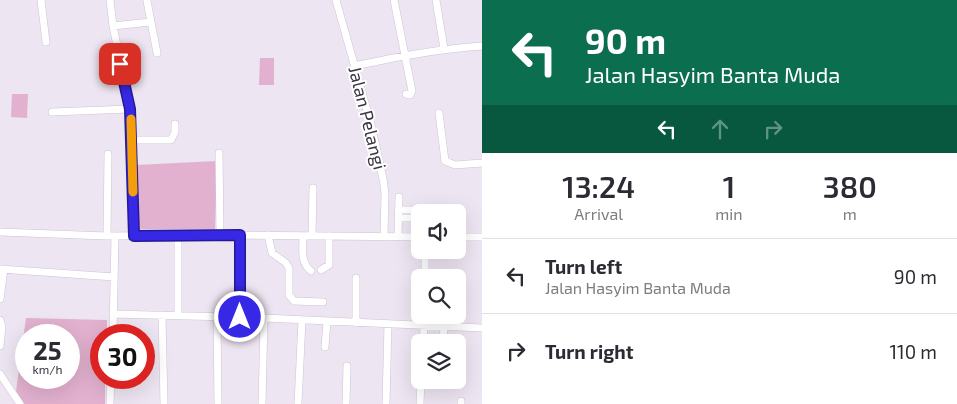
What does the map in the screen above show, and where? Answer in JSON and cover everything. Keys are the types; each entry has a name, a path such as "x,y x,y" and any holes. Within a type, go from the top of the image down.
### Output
{"street":[{"path":"40,0 46,42"},
{"path":"110,0 130,109 134,236"},
{"name":"Jalan Pelangi","path":"336,0 372,128 384,186 384,237"},
{"path":"394,0 412,91 410,95 406,94"},
{"path":"436,0 444,49"},
{"path":"147,1 157,53"},
{"path":"114,26 150,22"},
{"path":"354,66 404,55 482,46"},
{"path":"52,112 130,109"},
{"path":"439,113 445,161 455,164 482,163"},
{"path":"132,140 172,140 175,124"},
{"path":"219,153 220,235"},
{"path":"107,236 108,154"},
{"path":"312,188 312,236"},
{"path":"398,237 399,197"},
{"path":"398,214 411,212"},
{"path":"398,214 411,216"},
{"path":"0,232 107,236 240,235 411,238"},
{"path":"178,235 178,315"},
{"path":"240,235 240,317"},
{"path":"113,324 115,236"},
{"path":"268,236 272,253 286,263 289,268 289,295 294,300 323,302"},
{"path":"303,236 303,260 306,267 311,271"},
{"path":"321,270 329,265 329,236"},
{"path":"466,237 482,237"},
{"path":"0,299 2,269 114,277"},
{"path":"356,278 356,323"},
{"path":"113,314 240,317 482,328"},
{"path":"162,315 164,404"},
{"path":"217,317 218,404"},
{"path":"262,404 264,318"},
{"path":"0,320 2,327 0,346"},
{"path":"298,404 302,320"},
{"path":"325,348 327,321"},
{"path":"386,404 388,324"},
{"path":"424,325 424,334"},
{"path":"444,326 444,334"},
{"path":"346,404 347,366"},
{"path":"0,374 20,404"},
{"path":"110,404 111,389"},
{"path":"420,404 421,389"}],"shaded area":[{"path":"260,58 274,58 274,85 259,85"},
{"path":"12,94 28,94 27,118 11,117"},
{"path":"217,161 215,229 136,229 136,165"},
{"path":"26,318 107,320 107,324 90,324 90,389 105,389 105,404 23,404 16,389 80,389 80,324 25,324"}],"slow traffic":[{"path":"131,119 133,192"}],"route":[{"path":"120,64 130,109 134,236 240,235 240,317"}]}
